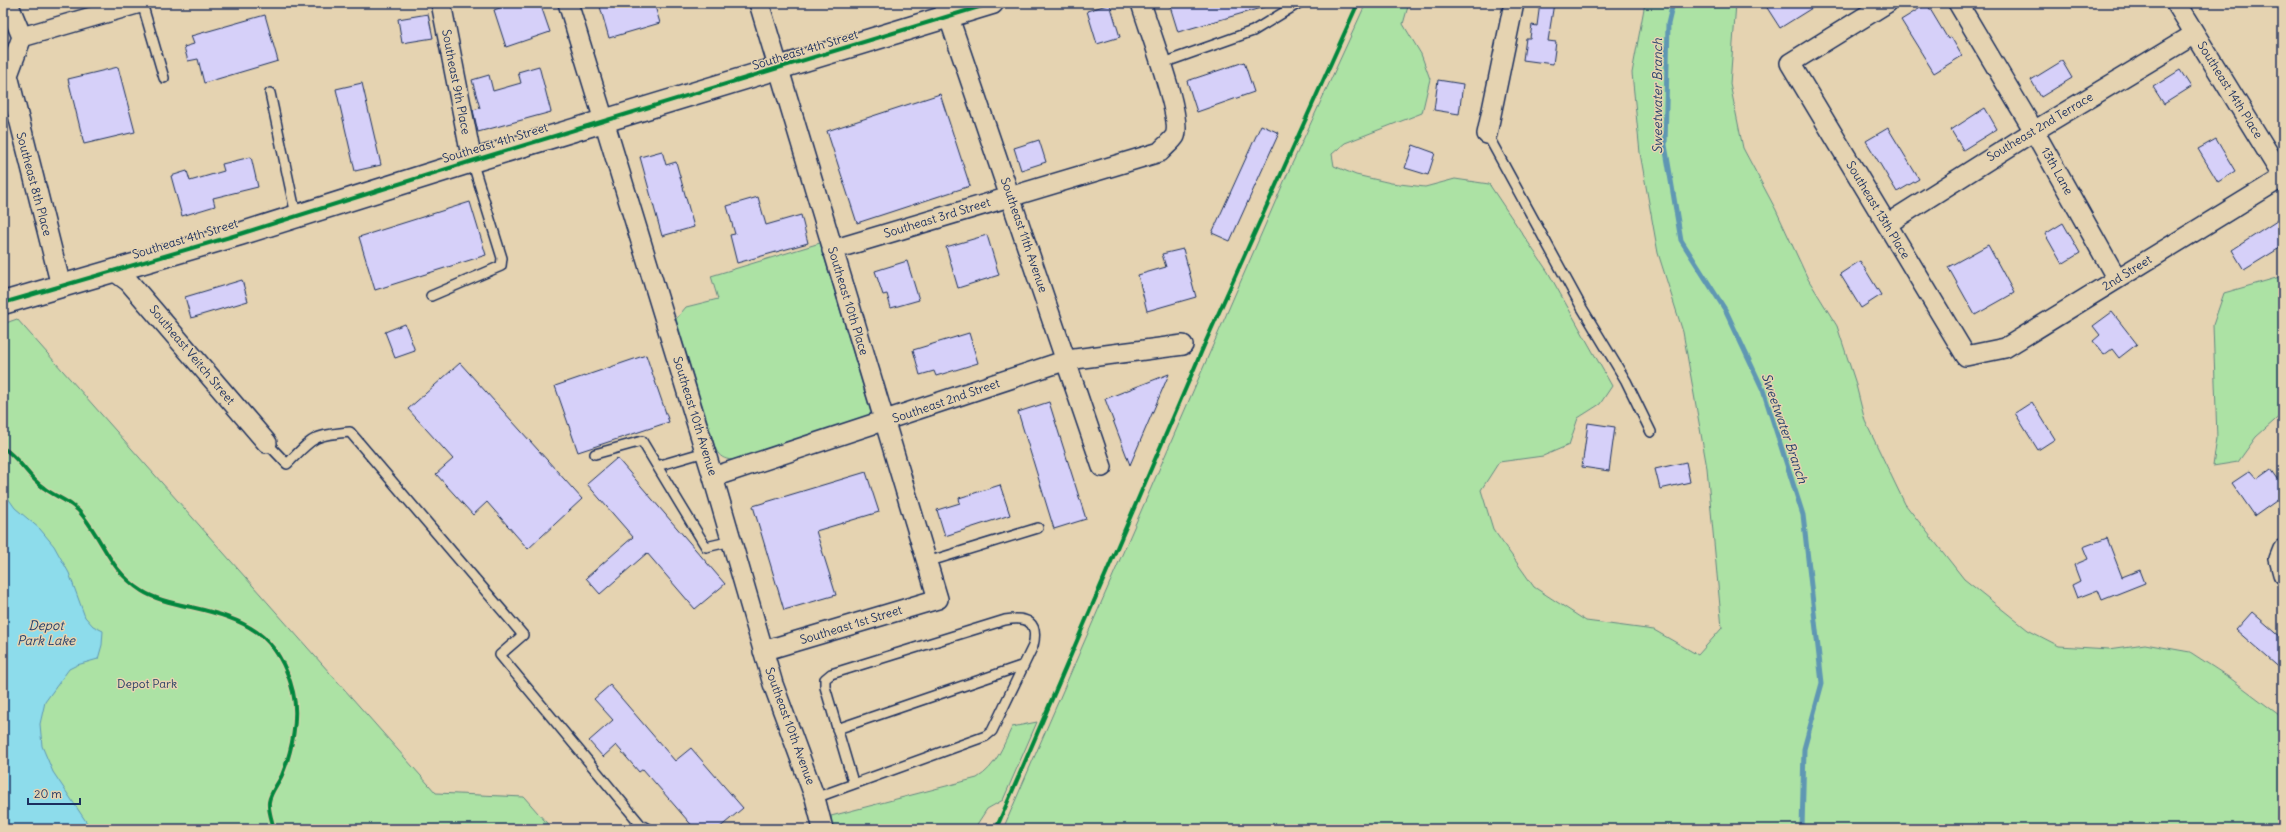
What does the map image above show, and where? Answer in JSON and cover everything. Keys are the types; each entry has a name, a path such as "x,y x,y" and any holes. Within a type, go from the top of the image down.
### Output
{"street":[{"path":"8,3 22,37 141,3"},
{"name":"Southeast 9th Place","path":"441,3 472,160"},
{"name":"Southeast 10th Avenue","path":"568,3 713,477 763,651 786,721 815,798 823,829"},
{"name":"Southeast 10th Place","path":"759,3 938,599"},
{"name":"Southeast 4th Street","path":"3,303 114,271 472,160 779,68 947,10 992,3"},
{"path":"1141,3 1160,64"},
{"path":"1487,134 1514,3"},
{"name":"Southeast 13th Place","path":"1888,3 1790,63 1966,356"},
{"name":"13th Lane","path":"1958,3 2034,131 2117,279"},
{"name":"Southeast 14th Place","path":"2176,3 2283,177"},
{"name":"Southeast 11th Avenue","path":"947,10 1102,467"},
{"name":"Southeast 2nd Terrace","path":"1887,224 2034,131 2195,34"},
{"name":"Southeast 8th Place","path":"22,37 8,75 61,286"},
{"name":"Southeast 3rd Street","path":"832,250 1160,152 1175,137 1177,124 1160,64"},
{"name":"2nd Street","path":"1966,356 2005,348 2283,177"},
{"name":"Southeast Veitch Street","path":"114,271 130,282 267,443"},
{"name":"Southeast 2nd Street","path":"713,477 1066,360 1183,344"},
{"name":"Southeast 1st Street","path":"763,651 938,599"}],"lane":[{"path":"141,3 164,78"},
{"path":"1160,64 1253,31 1299,3"},
{"path":"270,93 296,215"},
{"path":"1487,134 1582,308 1626,381 1651,432"},
{"path":"431,296 501,266 502,258 472,160"},
{"path":"267,443 287,464 311,440 323,434 350,432 523,635 500,655 641,825 648,829"},
{"path":"595,454 642,441 706,547 732,541"},
{"path":"657,466 705,452"},
{"path":"927,562 1038,528"},
{"path":"815,798 853,782 986,736 997,725 1024,665 1036,635 1034,627 1029,622 1014,618 831,674 825,679 825,687 853,782"},
{"path":"838,729 1024,665"}],"green space":[{"path":"1366,3 1409,3 1403,24 1421,54 1430,79 1422,113 1345,143 1332,154 1334,166 1356,175 1391,183 1425,187 1455,179 1489,184 1548,272 1612,386 1600,404 1578,418 1569,445 1543,456 1499,462 1481,490 1493,529 1534,587 1586,621 1654,630 1698,655 1722,628 1707,468 1683,332 1658,253 1640,153 1632,73 1645,3 1736,3 1730,84 1743,148 1776,210 1808,279 1837,326 1855,381 1865,421 1905,504 1964,579 2028,630 2059,646 2109,649 2145,644 2190,652 2230,678 2283,718 2283,829 1003,829 1286,177"},
{"path":"820,243 871,413 866,419 858,422 732,460 724,458 716,450 676,319 686,307 718,299 711,276"},
{"path":"2283,276 2283,413 2256,437 2238,462 2213,466 2217,438 2213,325 2224,293"},
{"name":"Depot Park","path":"17,319 436,793 524,797 552,829 3,829 3,324"},
{"path":"1037,722 1003,800 987,809 974,829 833,829 831,816 977,778 994,762 1012,727"}],"water":[{"name":"Depot Park Lake","path":"3,491 15,508 40,529 54,546 69,573 85,617 93,626 103,631 102,645 98,659 69,669 45,702 40,724 42,746 53,772 91,829 3,829"}],"building":[{"path":"514,3 540,3 550,32 506,47 494,10"},
{"path":"599,3 654,3 660,23 609,38"},
{"path":"1169,3 1263,3 1264,7 1178,32"},
{"path":"1540,3 1554,3 1548,41 1556,42 1553,64 1523,60 1526,38 1530,38 1532,25 1537,26"},
{"path":"1764,3 1820,3 1780,28"},
{"path":"1110,4 1120,37 1097,44 1087,11"},
{"path":"1927,4 1948,39 1951,37 1962,56 1934,73 1901,20"},
{"path":"428,14 433,38 402,43 398,19"},
{"path":"265,15 278,61 204,83 198,59 188,61 184,47 194,44 191,36"},
{"path":"2062,61 2072,78 2041,97 2031,80"},
{"path":"1244,62 1254,92 1197,112 1187,81"},
{"path":"539,66 551,112 478,132 473,110 480,108 472,80 489,75 493,91 521,83 518,72"},
{"path":"118,67 135,132 84,144 68,79"},
{"path":"2180,70 2191,87 2164,104 2153,87"},
{"path":"1438,80 1463,84 1459,114 1434,110"},
{"path":"362,83 381,165 355,171 336,89"},
{"path":"940,94 970,186 857,223 827,131"},
{"path":"1985,108 1997,129 1963,150 1951,130"},
{"path":"1261,125 1279,133 1230,241 1212,233"},
{"path":"1888,128 1919,179 1897,192 1866,141"},
{"path":"2216,139 2235,171 2218,182 2198,149"},
{"path":"1039,140 1046,162 1021,170 1014,148"},
{"path":"1413,145 1435,153 1428,175 1405,168"},
{"path":"662,151 666,165 676,162 694,227 662,236 640,157"},
{"path":"251,157 258,187 213,198 215,206 182,216 171,176 187,171 190,181 224,171 222,164"},
{"path":"758,197 766,225 801,215 808,243 737,263 730,235 735,234 727,206"},
{"path":"470,202 486,255 375,290 359,237"},
{"path":"2283,217 2283,246 2244,270 2232,250"},
{"path":"2063,223 2080,253 2062,264 2045,234"},
{"path":"987,235 999,275 958,288 946,247"},
{"path":"1988,245 2014,293 1975,315 1948,267"},
{"path":"1183,249 1196,297 1147,311 1138,275 1166,267 1162,254"},
{"path":"907,261 919,300 891,308 887,294 883,295 875,271"},
{"path":"1860,261 1881,295 1861,308 1840,274"},
{"path":"242,280 248,301 191,318 185,297"},
{"path":"2112,312 2137,344 2119,358 2112,349 2104,355 2093,341 2100,335 2093,326"},
{"path":"405,324 415,351 395,358 385,332"},
{"path":"969,333 978,363 936,376 934,371 920,375 913,350"},
{"path":"646,355 669,422 578,452 555,386"},
{"path":"460,363 582,499 528,549 487,502 473,515 436,474 453,459 408,409"},
{"path":"1169,374 1130,465 1105,399"},
{"path":"1049,402 1086,519 1054,529 1018,412"},
{"path":"2032,402 2055,439 2038,450 2015,413"},
{"path":"1588,423 1615,427 1609,471 1582,467"},
{"path":"617,458 725,584 695,609 647,553 600,594 586,578 633,537 587,484"},
{"path":"1686,462 1690,482 1660,489 1655,469"},
{"path":"2271,469 2283,486 2283,496 2255,516 2232,483 2250,471 2257,479"},
{"path":"866,472 879,512 816,531 836,595 784,610 753,506"},
{"path":"1000,485 1010,515 945,536 937,510 960,503 959,498"},
{"path":"2107,538 2122,577 2140,570 2145,583 2102,600 2098,590 2077,598 2072,585 2080,581 2074,565 2088,559 2083,547"},
{"path":"2252,612 2283,639 2283,671 2236,630"},
{"path":"610,685 675,761 691,748 743,808 718,829 695,829 643,769 639,772 616,745 603,757 589,741 613,720 594,699"}],"waterway":[{"name":"Sweetwater Branch","path":"1673,3 1668,24 1665,145 1681,240 1726,311 1763,390 1803,515 1822,683 1804,749 1802,829"}],"cycle path":[{"path":"3,303 240,234 472,161 992,3"},
{"path":"996,829 1206,341 1358,3"},
{"path":"3,448 14,457 38,484 79,511 91,526 115,565 131,583 147,594 159,599 227,617 243,624 257,632 269,642 279,656 287,672 293,692 295,702 295,723 294,734 286,766 272,792 269,802 274,829"}]}
